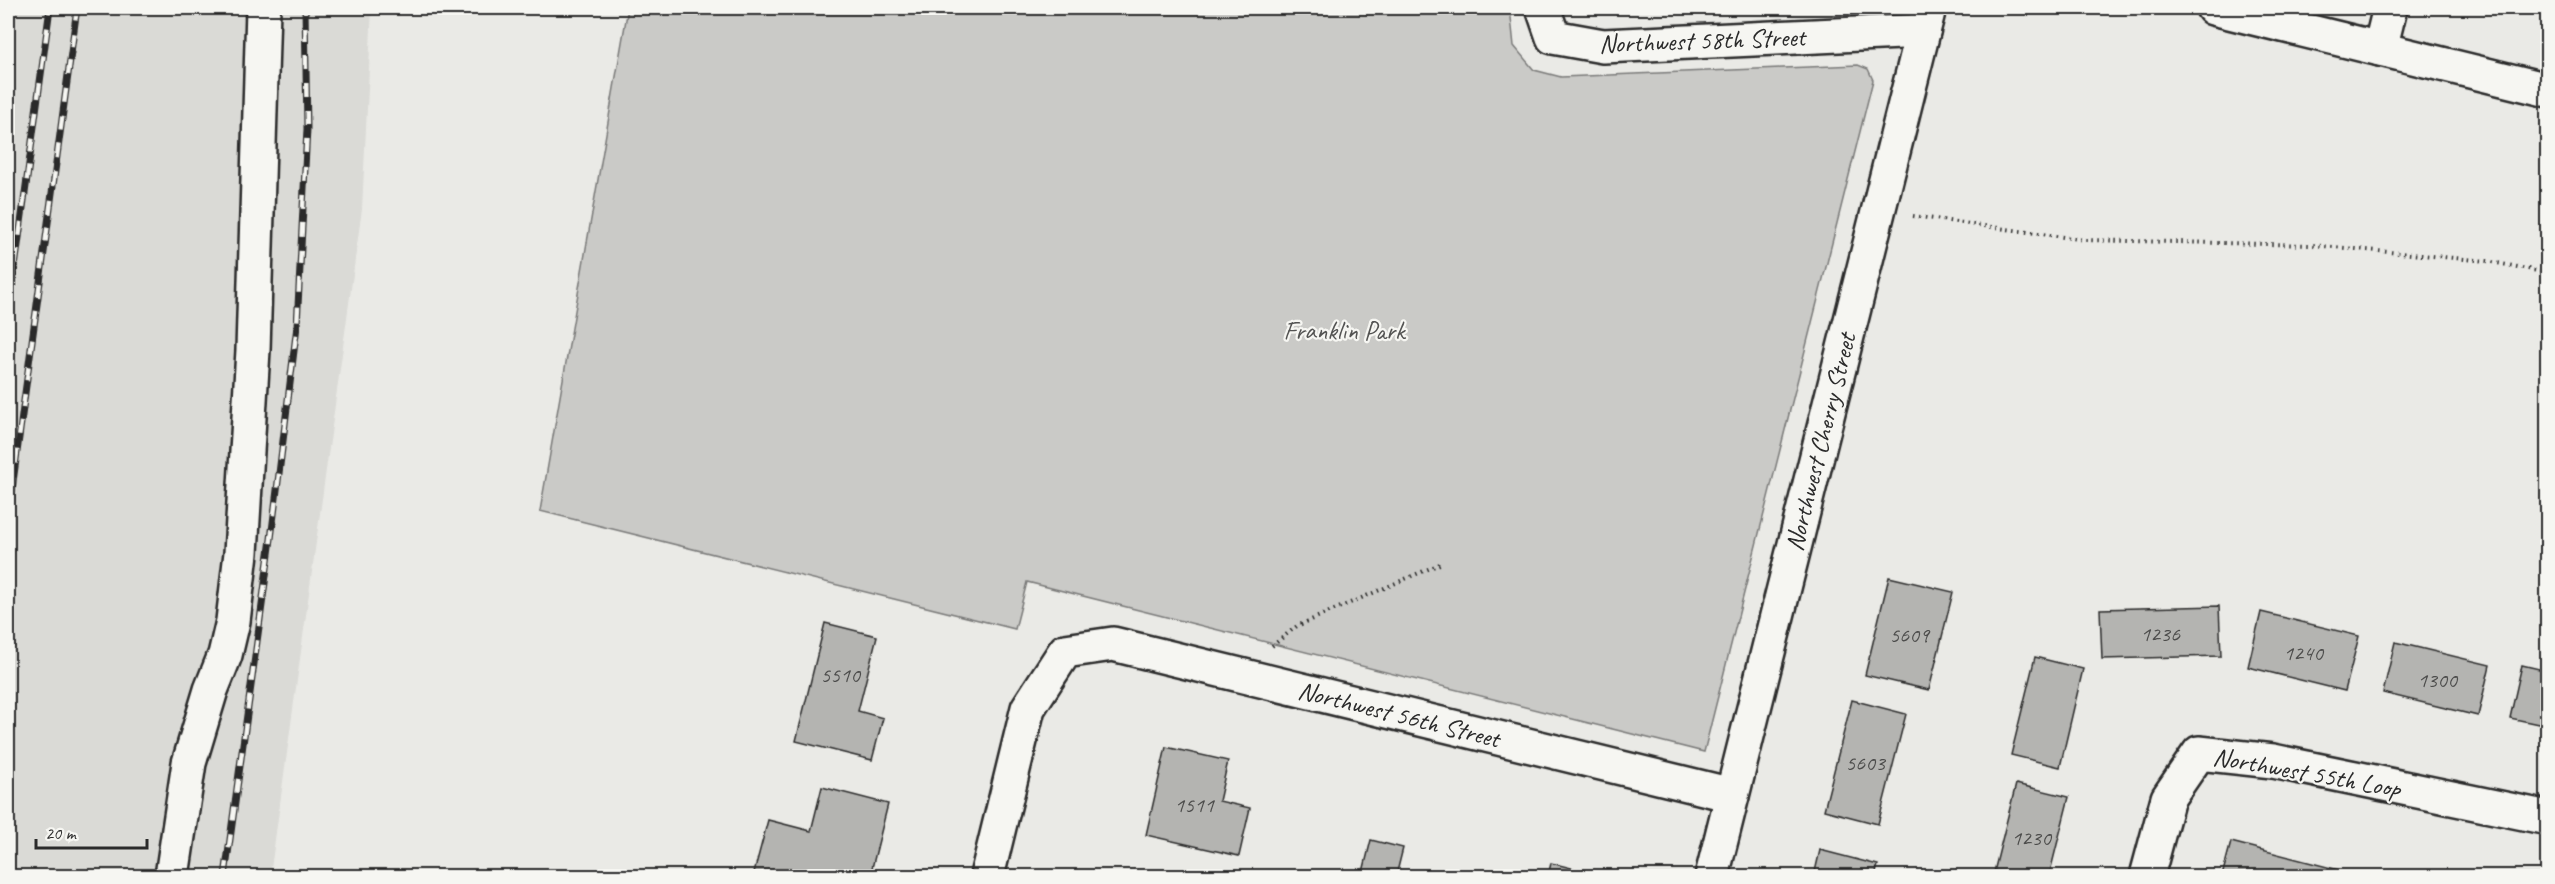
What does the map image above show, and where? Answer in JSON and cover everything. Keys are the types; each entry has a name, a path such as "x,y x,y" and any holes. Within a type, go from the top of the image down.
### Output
{"street":[{"path":"172,876 189,763 211,690 225,655 233,621 241,553 253,350 263,8"},
{"path":"2213,8 2547,90"},
{"path":"2380,49 2390,8"},
{"name":"Northwest 58th Street","path":"1548,22 1603,46 1926,19"},
{"name":"Northwest Cherry Street","path":"1712,876 1926,19"},
{"name":"Northwest 56th Street","path":"987,876 1028,708 1065,651 1113,644 1732,795"},
{"name":"Northwest 55th Loop","path":"2147,876 2168,798 2199,753 2273,761 2547,818"}],"path":[{"path":"1878,212 2085,240 2312,245 2487,261 2547,273"},
{"path":"1260,680 1265,652 1297,626 1442,563"}],"shaded area":[{"path":"8,8 372,8 362,209 270,876 8,876"}],"green space":[{"name":"Franklin Park","path":"628,8 1510,8 1514,46 1534,70 1561,77 1858,65 1868,69 1873,80 1704,752 1027,582 1015,629 540,511"}],"building":[{"path":"1889,577 1953,592 1929,690 1865,675"},
{"path":"2219,606 2221,656 2102,659 2100,609"},
{"path":"2261,612 2359,636 2345,691 2248,667"},
{"path":"825,623 877,636 858,711 883,718 872,760 796,741"},
{"path":"2395,642 2490,665 2478,716 2383,693"},
{"path":"2035,657 2083,669 2060,767 2011,755"},
{"path":"2522,665 2548,671 2548,726 2510,718"},
{"path":"1852,700 1906,714 1878,824 1824,810"},
{"path":"1166,747 1228,761 1219,801 1250,808 1239,856 1146,835"},
{"path":"2016,784 2069,797 2049,876 1993,876"},
{"path":"822,787 888,804 870,876 753,876 768,820 811,831"},
{"path":"1371,840 1403,848 1396,876 1362,876"},
{"path":"2231,842 2339,870 2337,876 2222,876"},
{"path":"1820,850 1878,865 1875,876 1814,876"},
{"path":"1551,863 1600,875 1600,876 1548,876"}],"railway":[{"path":"8,319 50,8"},
{"path":"8,519 77,8"},
{"path":"225,876 271,539 297,326 307,129 305,8"}]}
